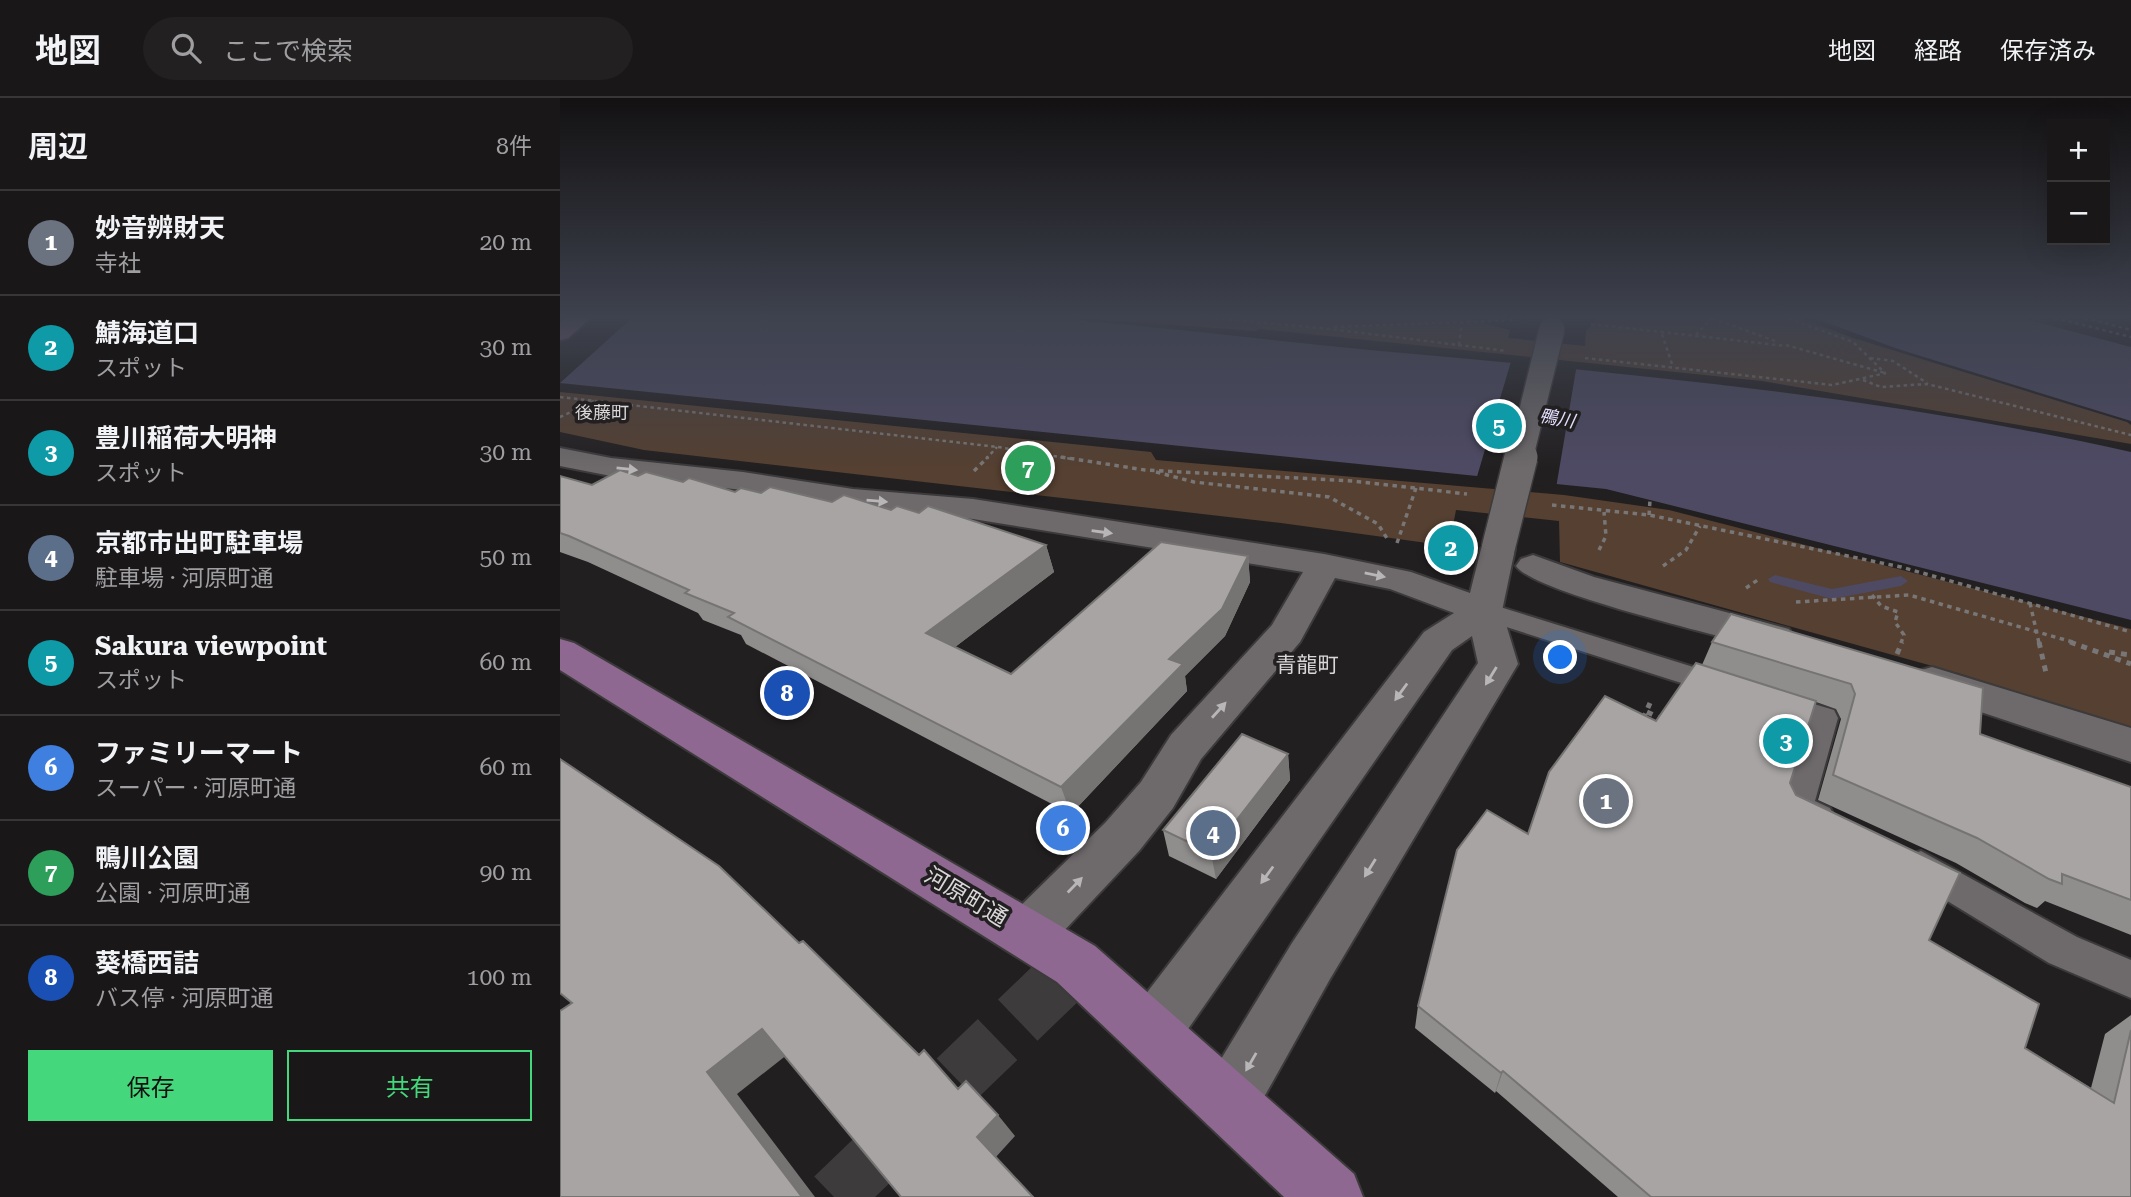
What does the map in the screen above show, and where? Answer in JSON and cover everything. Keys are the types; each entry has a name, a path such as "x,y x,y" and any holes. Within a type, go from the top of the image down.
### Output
{"main road":[{"name":"河原町通","path":"560,652 1076,964 1331,1197"}],"street":[{"path":"1228,1102 1311,961 1498,664 1484,611 1534,367"},
{"path":"560,457 611,467 743,481 853,498 973,509 1324,565 1399,580 1484,611"},
{"path":"1027,934 1122,837 1157,795 1186,747 1287,633 1324,565"},
{"path":"1533,566 1581,585 1805,647"},
{"path":"1152,1032 1438,641 1484,611"},
{"path":"1898,662 1998,700 2131,745"}],"lane":[{"path":"1484,611 1823,718 1796,808 1845,831"},
{"path":"1893,853 1942,876 2063,950 2131,979"}],"path":[{"path":"1676,367 1832,385 1886,373"},
{"path":"1865,367 1886,373"},
{"path":"1880,367 1886,373"},
{"path":"1903,367 1927,384"},
{"path":"1862,379 1881,387 1927,384 2131,435"},
{"path":"560,397 998,447 1145,470 1194,482 1329,497 1378,524 1394,550"},
{"path":"560,417 595,400"},
{"path":"991,454 998,447"},
{"path":"1145,470 1416,488 1470,495"},
{"path":"1399,537 1416,488"},
{"path":"1649,515 1650,500"},
{"path":"1550,505 1649,515 1901,567 2131,632"},
{"path":"1595,559 1605,536 1604,511"},
{"path":"1658,569 1684,556 1692,547 1700,526"},
{"path":"1749,586 1759,579"},
{"path":"1871,595 1881,606 1898,612 1895,622 1904,635 1898,662"},
{"path":"1791,602 1844,601 1871,595 1909,595 2037,634 2102,651 2131,655"},
{"path":"2030,602 2049,682"},
{"path":"2102,651 2131,664"},
{"path":"1639,699 1651,704 1640,723"},
{"path":"1647,712 1672,723"}],"shaded area":[{"path":"1630,367 1949,367 2127,422 2131,425 2131,444 1762,381"},
{"path":"560,392 1151,452 1156,460 1564,495 1669,510 2131,629 2131,728 1961,674 1560,562 1559,521 1456,510 1449,546 1281,523 644,450 560,432"}],"water":[{"name":"鴨川","path":"560,367 1553,367 1848,401 2037,432 2131,452 2131,620 1606,489 560,383"},
{"path":"1957,367 2131,367 2131,421"}],"pier":[{"path":"560,367 577,367 560,383"},
{"path":"1509,367 1576,367 1556,488 1476,480"}],"building":[{"path":"620,470 638,476 646,472 683,482 689,478 735,492 741,488 761,493 770,487 832,502 844,495 891,510 897,506 919,513 928,506 1046,545 926,633 1011,674 1161,542 1248,556 1222,609 1169,659 1183,664 1061,787 728,617 734,613 685,593 689,590 560,533 560,476 592,485"},
{"path":"1731,614 1983,688 1980,734 2131,787 2131,900 2062,874 2062,884 2049,879 1977,838 1833,775 1855,694 1851,684 1712,642"},
{"path":"1696,663 1816,701 1790,783 1796,795 1960,873 1929,940 2039,1004 2025,1048 2114,1103 2131,1030 2131,1197 1651,1197 1503,1071 1501,1073 1418,1006 1457,850 1487,810 1528,834 1549,772 1605,696 1656,721"},
{"path":"1242,734 1288,754 1211,853 1163,830"},
{"path":"560,759 719,866 799,943 803,941 919,1055 924,1050 958,1089 966,1081 998,1115 977,1137 1033,1197 901,1197 762,1029 707,1072 802,1197 560,1197 560,1011 572,1003 560,993"}],"waterway":[{"path":"1775,579 1832,594 1901,581"}],"tunnel":[{"path":"834,1197 1076,964"}],"place":[{"name":"Sakura viewpoint","path":"1499,426"},
{"name":"鴨川公園","path":"1028,468"},
{"name":"鯖海道口","path":"1451,548"},
{"name":"葵橋西詰","path":"787,693"},
{"name":"豊川稲荷大明神","path":"1786,741"},
{"name":"妙音辨財天","path":"1606,801"},
{"name":"ファミリーマート","path":"1063,828"},
{"name":"京都市出町駐車場","path":"1213,833"}],"district":[{"name":"後藤町","path":"602,412"},
{"name":"青龍町","path":"1307,665"}]}
